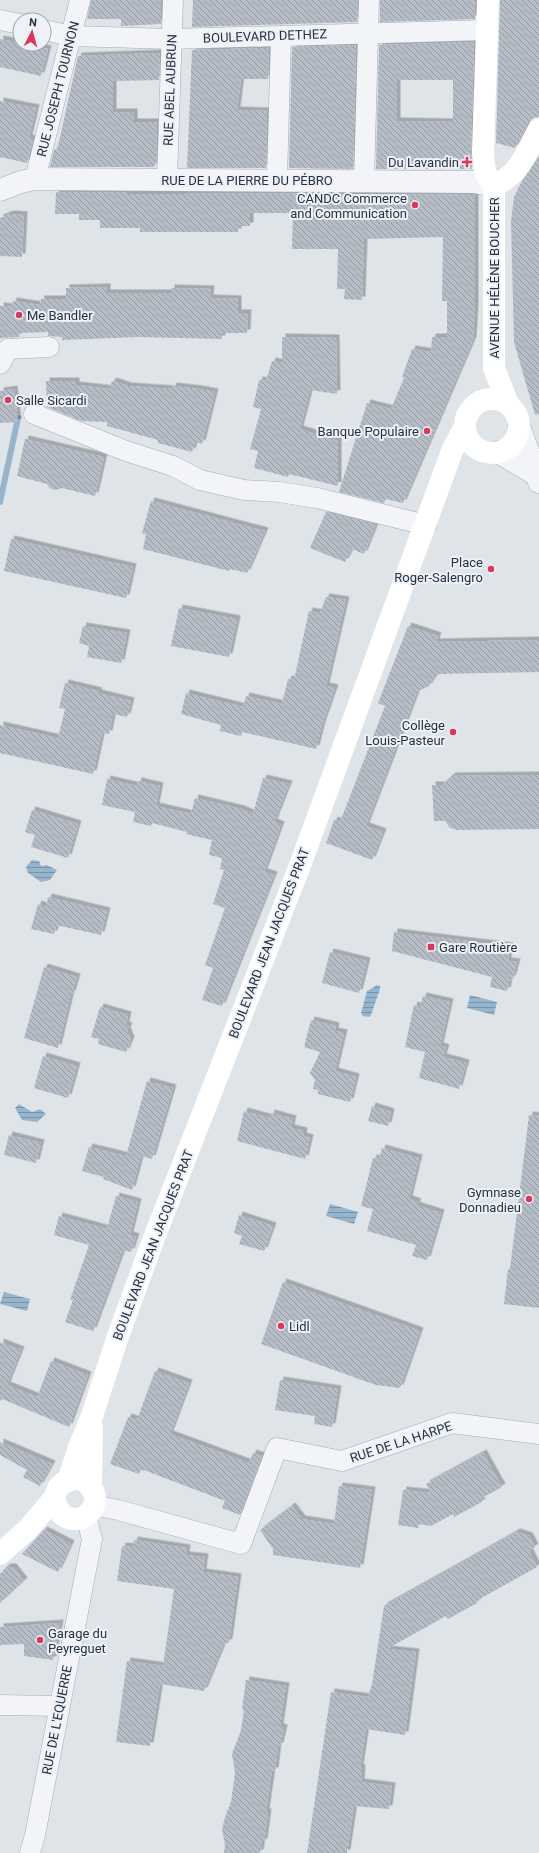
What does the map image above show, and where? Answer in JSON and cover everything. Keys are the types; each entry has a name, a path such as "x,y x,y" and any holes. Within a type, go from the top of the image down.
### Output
{"main road":[{"name":"AVENUE HÉLÈNE BOUCHER","path":"488,0 484,102 484,164 486,177 494,186 494,368 508,404"},
{"path":"494,186 507,180 518,169 539,129"},
{"name":"AVENUE HÉLÈNE BOUCHER","path":"479,402 494,368"},
{"path":"488,399 497,399 508,404 516,414 519,426 518,435 513,443 505,450 498,452 485,452 476,449 468,440 464,428 467,413 479,402 488,399"},
{"name":"BOULEVARD JEAN JACQUES PRAT","path":"0,1554 62,1497 78,1447 92,1416 118,1336 149,1252 299,868 452,451 464,428"},
{"path":"446,470 476,449"},
{"name":"BOULEVARD JEAN JACQUES PRAT","path":"91,1503 92,1416"},
{"path":"76,1480 83,1481 91,1503 80,1519 72,1519 62,1497 76,1480"}],"street":[{"name":"RUE JOSEPH TOURNON","path":"35,179 80,0"},
{"name":"RUE ABEL AUBRUN","path":"167,180 173,0"},
{"path":"364,181 369,0"},
{"path":"0,20 12,22"},
{"name":"BOULEVARD DETHEZ","path":"52,32 71,36 171,39 487,30"},
{"path":"277,180 280,36"},
{"name":"RUE DE LA PIERRE DU PÉBRO","path":"0,190 21,182 35,179 474,182 494,186"},
{"path":"0,364 8,348 49,347"},
{"path":"34,414 126,451 173,466 200,480 244,490 279,492 317,498 426,525"},
{"path":"519,426 537,478"},
{"path":"498,452 537,478"},
{"name":"RUE DE LA HARPE","path":"91,1503 241,1544 277,1448 342,1461 452,1422 539,1434"},
{"name":"RUE DE L'EQUERRE","path":"30,1853 35,1835 92,1539 91,1503"},
{"path":"0,1705 59,1706"}],"water":[{"path":"32,860 39,861 41,866 47,865 57,870 50,880 41,882 28,873 26,867"},
{"path":"376,985 380,986 380,989 371,1015 369,1017 363,1016 361,1013 367,991"},
{"path":"470,995 497,1002 494,1015 467,1008"},
{"path":"19,1104 32,1112 40,1109 46,1114 37,1122 22,1120 15,1108"},
{"path":"330,1204 358,1212 354,1224 326,1216"},
{"path":"4,1292 30,1299 27,1311 0,1304"}],"building":[{"path":"91,0 161,0 161,24 121,26 121,19 87,19"},
{"path":"193,0 358,0 357,22 192,27"},
{"path":"380,0 475,0 475,19 380,22"},
{"path":"500,0 539,0 539,117 533,118 528,123 515,148 496,143"},
{"path":"0,39 12,42 12,52 47,52 41,76 0,67"},
{"path":"474,42 471,152 472,169 376,169 379,45","holes":["397,80 453,80 453,122 397,121"]},
{"path":"356,45 353,169 289,168 292,47"},
{"path":"269,48 268,79 241,79 237,110 267,111 266,168 187,168 192,50"},
{"path":"160,53 159,80 113,81 113,112 134,112 134,122 157,122 156,164 153,167 50,167 54,149 57,151 78,56"},
{"path":"0,101 36,108 29,138 33,140 27,163 0,157"},
{"path":"539,156 539,414 535,415 514,342 511,221 514,197 522,181"},
{"path":"56,192 127,192 125,194 475,195 475,307 473,340 403,503 386,499 384,503 339,492 367,403 391,409 404,378 402,377 412,349 431,352 432,337 447,337 447,301 442,301 443,237 364,239 362,300 344,299 345,289 337,289 338,249 292,249 293,213 250,213 250,226 238,226 238,232 140,232 140,228 100,228 100,220 79,220 79,214 55,214"},
{"path":"10,214 24,215 22,257 0,256 0,218"},
{"path":"107,287 107,293 171,293 171,288 211,289 210,298 238,299 238,313 248,313 247,333 222,333 222,339 138,337 62,340 62,337 48,336 48,332 19,333 19,337 0,338 0,306 12,307 13,301 40,305 41,299 66,299 66,288"},
{"path":"282,337 336,338 337,394 310,390 300,429 338,441 338,486 289,474 288,477 254,468 258,451 250,449 261,409 253,407 259,380 266,381 272,361 282,363"},
{"path":"46,381 76,381 76,385 110,389 113,381 128,386 172,389 173,386 215,392 202,444 195,442 192,452 158,443 158,440 107,426 107,422 81,421 47,407"},
{"path":"14,389 18,422 0,423 0,391"},
{"path":"25,439 104,457 95,496 62,488 55,490 50,488 47,484 17,476"},
{"path":"151,501 265,531 247,573 230,569 229,571 143,549 146,534 142,533"},
{"path":"326,512 376,524 364,554 352,549 345,562 310,548"},
{"path":"11,539 133,567 126,598 4,571"},
{"path":"326,597 346,600 326,686 335,688 322,725 316,749 242,732 241,736 220,731 221,725 181,714 186,693 243,707 246,696 282,704 288,679 294,680 309,611 320,613"},
{"path":"179,608 237,619 229,657 171,646"},
{"path":"83,626 127,633 121,663 87,657 89,646 79,643"},
{"path":"408,626 438,636 436,642 539,640 539,672 437,674 429,686 417,692 366,826 383,832 372,860 326,843 334,820 340,822 385,706 378,703"},
{"path":"65,683 99,691 98,693 131,701 127,717 113,714 109,734 102,733 93,774 0,753 0,725 58,738 65,709 59,708"},
{"path":"539,775 539,829 457,830 450,828 445,821 434,821 432,785 442,785 452,776"},
{"path":"263,778 289,784 274,822 281,825 264,872 274,875 222,1006 202,1000 213,968 205,965 225,908 213,904 224,870 220,869 222,858 209,855 212,840 186,834 187,832 152,823 151,826 133,822 135,812 102,805 107,779 137,786 138,781 160,786 156,806 191,814 195,798 241,809 253,814"},
{"path":"32,810 78,824 68,858 31,847 35,835 25,832"},
{"path":"48,897 107,911 101,935 56,925 54,934 31,929 38,904 46,907"},
{"path":"394,932 510,946 508,961 517,962 507,991 490,987 492,977 392,951"},
{"path":"330,952 367,961 359,993 322,983"},
{"path":"44,967 77,977 71,994 58,1048 24,1038"},
{"path":"423,996 450,1002 440,1046 446,1048 443,1057 466,1063 459,1089 419,1078 425,1052 405,1047 414,1005 420,1007"},
{"path":"100,1007 128,1015 126,1025 129,1026 127,1031 131,1040 126,1052 98,1044 99,1039 91,1037"},
{"path":"311,1020 336,1026 335,1031 344,1033 335,1071 356,1077 350,1102 318,1094 318,1090 313,1089 315,1080 310,1073 320,1052 304,1047"},
{"path":"43,1056 77,1066 68,1098 34,1088"},
{"path":"147,1081 173,1088 152,1159 141,1156 132,1190 103,1179 104,1177 82,1171 89,1147 126,1156"},
{"path":"372,1106 391,1112 388,1126 368,1121"},
{"path":"244,1111 270,1118 271,1113 293,1119 291,1128 304,1131 303,1136 310,1138 305,1159 237,1141"},
{"name":"Gymnase Donnadieu","path":"529,1115 539,1116 539,1308 504,1304 508,1269 510,1269"},
{"path":"9,1135 41,1143 36,1163 4,1155"},
{"path":"382,1148 419,1158 409,1199 418,1202 416,1205 441,1213 427,1260 412,1256 416,1245 367,1231 373,1209 361,1206 373,1158 379,1159"},
{"path":"116,1196 138,1202 130,1235 136,1237 131,1252 123,1250 93,1331 65,1322 73,1300 70,1300 89,1245 54,1235 59,1216 107,1229"},
{"path":"239,1215 273,1226 264,1251 239,1244 242,1236 234,1233"},
{"path":"283,1282 420,1331 400,1388 376,1385 261,1344"},
{"path":"0,1342 21,1350 7,1385 37,1397 51,1361 88,1375 69,1427 2,1399 0,1401"},
{"path":"155,1371 189,1383 170,1434 249,1463 253,1453 262,1456 240,1515 222,1508 225,1501 141,1469 139,1474 110,1464 128,1417 137,1420"},
{"path":"280,1380 338,1389 332,1427 314,1424 315,1416 275,1410"},
{"path":"0,1442 52,1464 40,1486 23,1477 27,1470 0,1455"},
{"path":"483,1453 502,1487 480,1499 482,1502 454,1517 453,1514 431,1526 419,1524 418,1528 398,1525 403,1490 431,1493 426,1484"},
{"path":"339,1486 372,1490 360,1568 273,1555 273,1549 260,1530 292,1506 302,1519 334,1524"},
{"path":"44,1530 71,1544 58,1572 22,1554"},
{"path":"517,1532 529,1536 535,1547 529,1551 537,1567 476,1601 477,1603 448,1619 446,1616 387,1649 416,1652 405,1735 366,1729 360,1768 362,1768 361,1782 392,1786 389,1809 354,1806 347,1853 307,1853 331,1692 368,1697 372,1684 384,1606"},
{"path":"134,1540 187,1548 186,1555 205,1557 203,1572 238,1577 229,1642 223,1645 204,1691 160,1684 150,1746 116,1742 127,1661 163,1666 174,1589 117,1581 122,1546 133,1547"},
{"path":"7,1567 13,1567 24,1581 0,1603 0,1574"},
{"name":"Garage du Peyreguet","path":"60,1623 53,1660 24,1656 24,1644 0,1645 0,1627"},
{"path":"246,1680 286,1686 280,1727 284,1728 280,1746 278,1746 275,1771 272,1771 266,1812 268,1812 264,1842 262,1842 260,1853 224,1853 225,1845 222,1829 231,1802 235,1773 232,1754 241,1730"}],"waterway":[{"path":"0,502 18,418"}],"place":[{"name":"Du Lavandin","path":"467,162"},
{"name":"CANDC Commerce and Communication","path":"415,205"},
{"name":"Me Bandler","path":"19,315"},
{"name":"Salle Sicardi","path":"8,400"},
{"name":"Banque Populaire","path":"427,431"},
{"name":"Place Roger-Salengro","path":"491,569"},
{"name":"Collège Louis-Pasteur","path":"453,732"},
{"name":"Gare Routière","path":"431,947"},
{"name":"Gymnase Donnadieu","path":"529,1199"},
{"name":"Lidl","path":"281,1326"},
{"name":"Garage du Peyreguet","path":"40,1640"}]}
